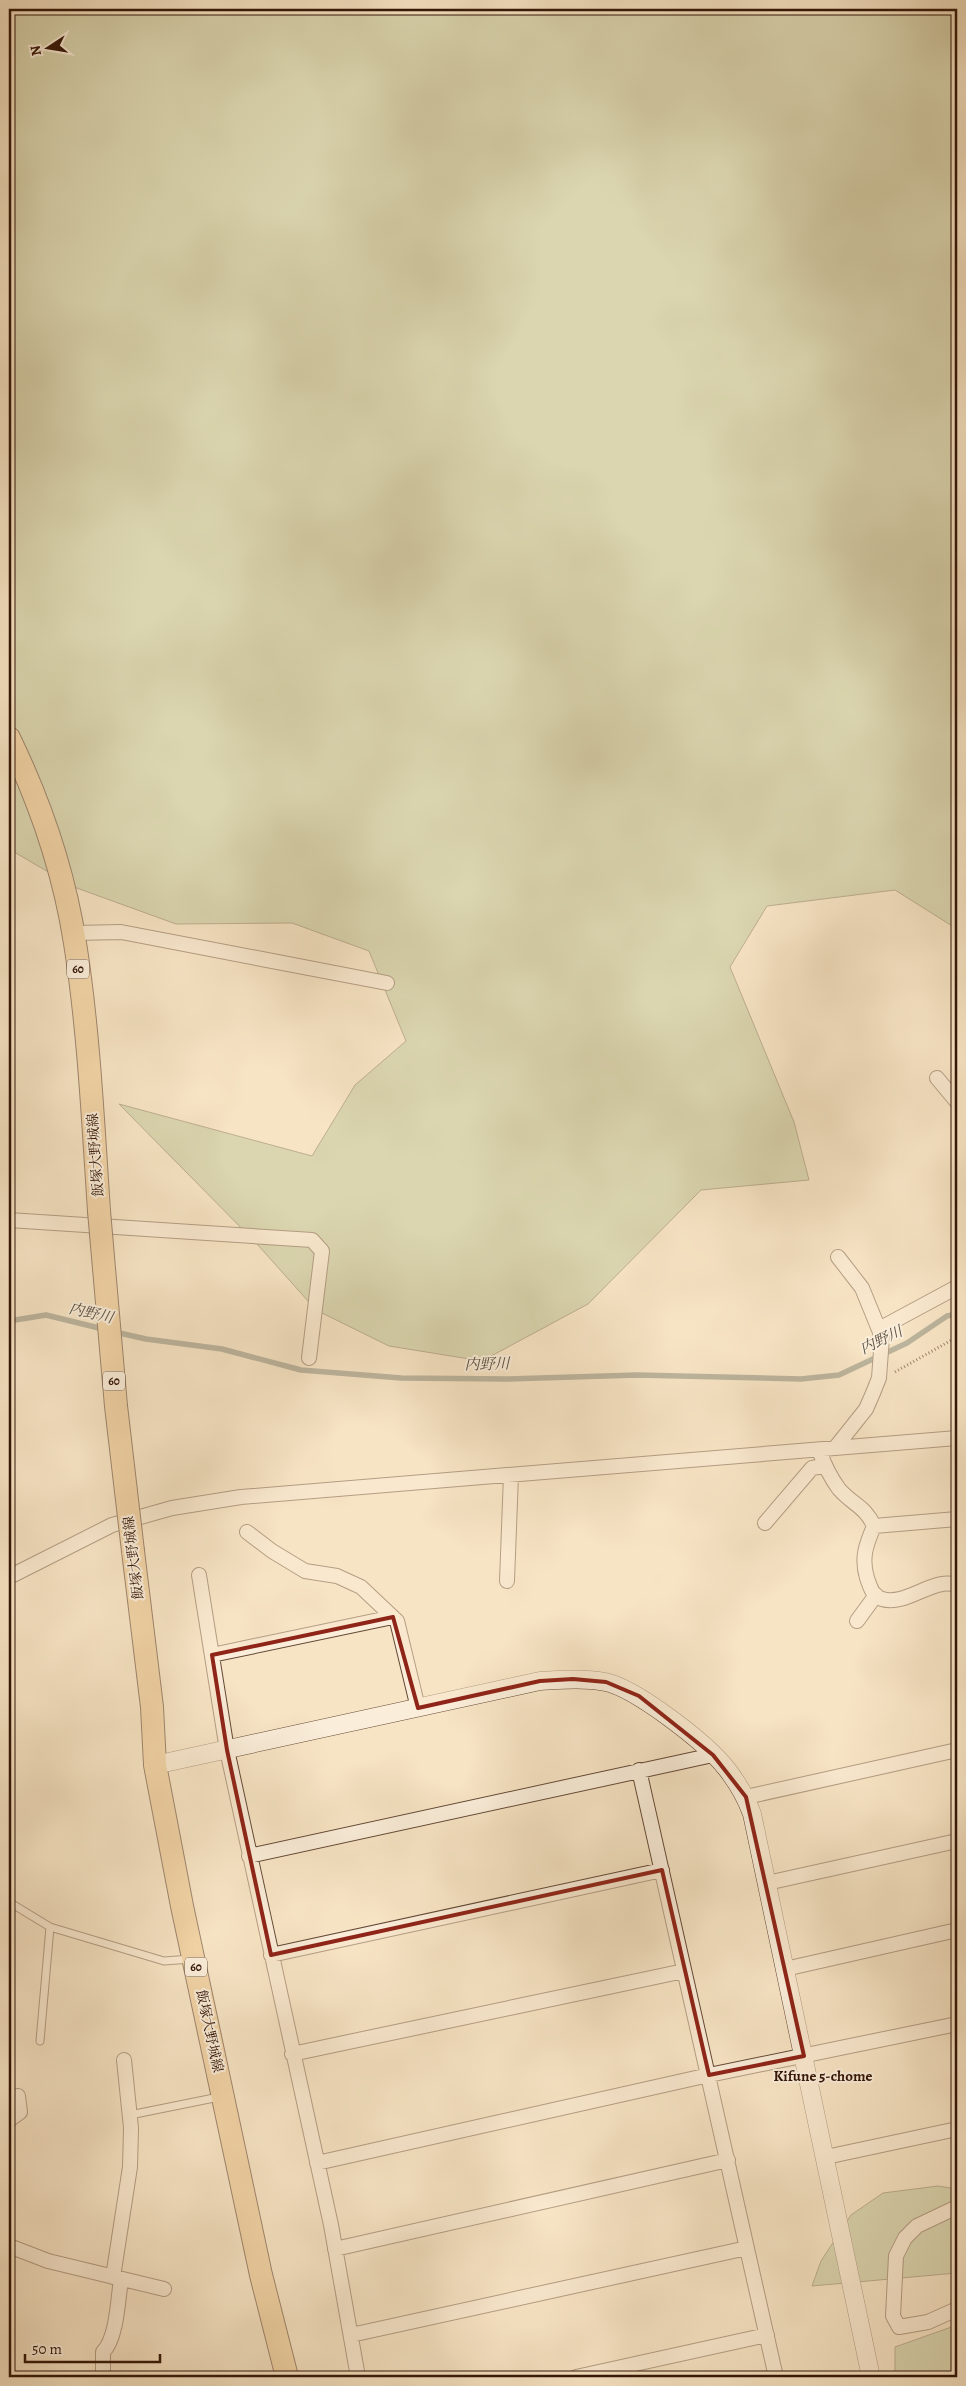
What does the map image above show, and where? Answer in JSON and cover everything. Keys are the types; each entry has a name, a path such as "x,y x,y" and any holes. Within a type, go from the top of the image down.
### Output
{"main road":[{"name":"飯塚大野城線","path":"9,738 40,808 59,873 73,932 88,1056 99,1211 122,1462 152,1708 155,1765 261,2274 287,2377"}],"street":[{"path":"73,932 122,932 387,983"},
{"path":"937,1078 957,1102"},
{"path":"9,1220 312,1240 322,1251 308,1358"},
{"path":"835,1448 866,1409 878,1380 881,1333 862,1288 838,1258"},
{"path":"881,1333 957,1287"},
{"path":"9,1577 112,1525 172,1508 241,1497 957,1438"},
{"path":"819,1450 824,1466 840,1489 868,1513 874,1526 866,1545 863,1561 872,1592 881,1599 891,1599 913,1594 940,1584 957,1584"},
{"path":"766,1523 812,1468 824,1466"},
{"path":"508,1581 511,1474"},
{"path":"874,1526 957,1519"},
{"path":"247,1532 272,1551 306,1571 337,1576 361,1588 397,1621 418,1708"},
{"path":"199,1575 227,1750 335,2249 358,2377"},
{"path":"857,1621 876,1595"},
{"path":"212,1655 393,1617"},
{"path":"155,1765 540,1682 572,1679 606,1682 639,1696 714,1755 725,1766 746,1797 752,1814 871,2377"},
{"path":"746,1797 957,1750"},
{"path":"250,1856 714,1755"},
{"path":"639,1770 776,2377"},
{"path":"766,1883 957,1841"},
{"path":"270,1954 662,1870"},
{"path":"785,1969 957,1930"},
{"path":"292,2054 684,1971"},
{"path":"317,2163 709,2075 957,2024"},
{"path":"102,2374 103,2352 109,2346 130,2167 130,2115 124,2060"},
{"path":"9,2120 20,2112 18,2096"},
{"path":"826,2157 957,2129"},
{"path":"335,2249 728,2160"},
{"path":"957,2207 917,2226 905,2238 896,2256 893,2316 899,2327 928,2322 957,2309"},
{"path":"9,2246 48,2261 164,2289"},
{"path":"351,2335 748,2248"},
{"path":"576,2377 767,2335"}],"lane":[{"path":"9,1902 50,1927 164,1961 194,1959"},
{"path":"40,2041 50,1927"},
{"path":"130,2115 224,2096"}],"path":[{"path":"878,1380 957,1337"}],"highlighted area":[{"path":"393,1617 418,1708 540,1681 573,1679 606,1682 639,1696 713,1755 746,1797 804,2056 709,2075 662,1870 271,1955 227,1750 212,1655"}],"green space":[{"path":"9,9 957,9 957,929 895,890 767,906 730,967 794,1122 809,1180 701,1190 588,1304 482,1361 389,1346 316,1310 257,1244 119,1104 312,1156 355,1085 406,1041 369,951 292,923 176,924 74,887 9,849"},
{"path":"938,2186 957,2189 957,2273 812,2286 821,2261 851,2215 883,2193"},
{"path":"957,2325 957,2377 895,2377 895,2347"}],"waterway":[{"name":"内野川","path":"115,1332 146,1339 222,1349 301,1370 401,1378 507,1379 637,1375 801,1379 839,1375 907,1343 947,1316 957,1314"},
{"name":"内野川","path":"9,1321 46,1315 103,1329"}],"district":[{"name":"Kifune 5-chome","path":"823,2076"}]}
